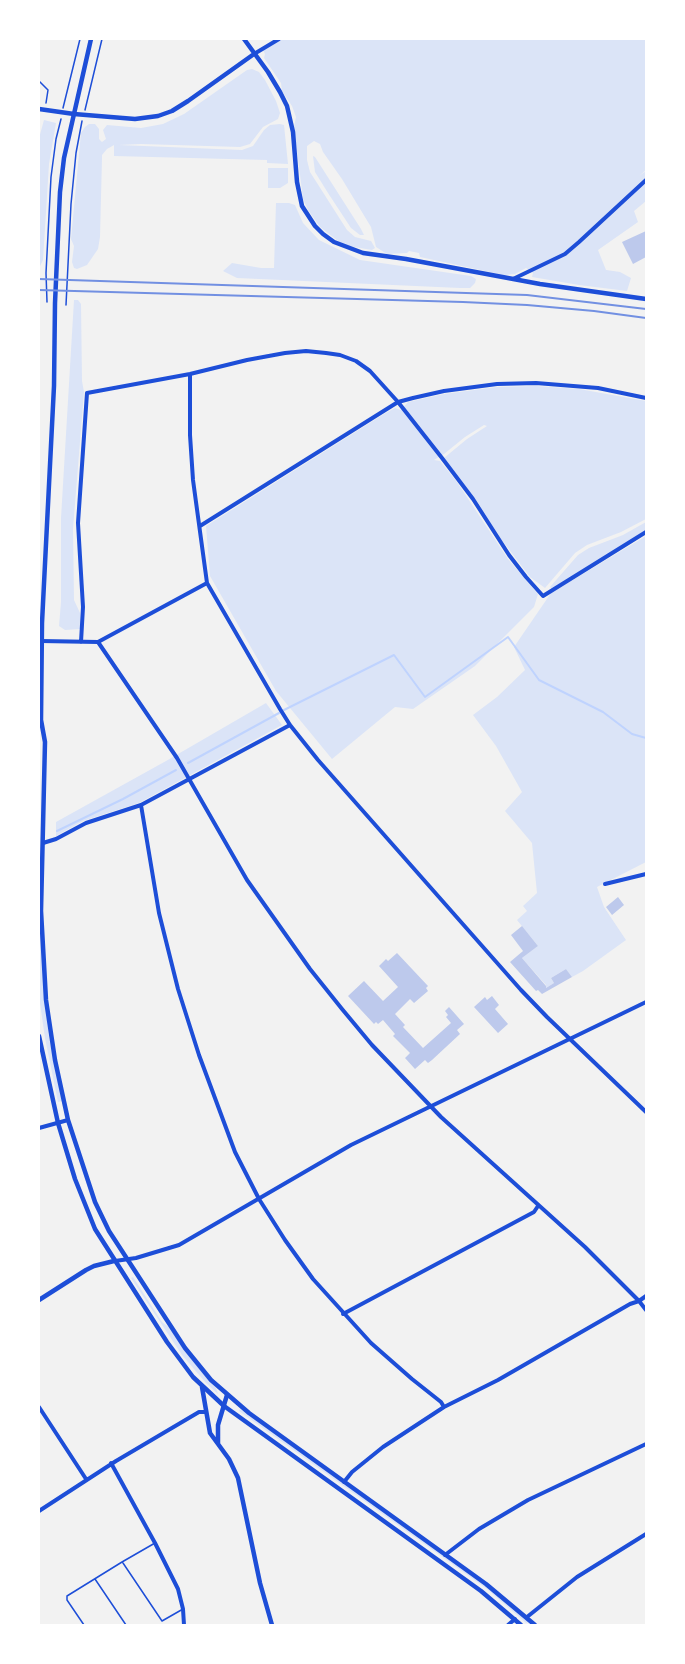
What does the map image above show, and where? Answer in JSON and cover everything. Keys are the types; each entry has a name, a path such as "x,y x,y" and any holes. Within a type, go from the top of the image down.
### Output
{"main road":[{"path":"39,727 41,590 54,386 60,192 64,158 91,39"},
{"path":"244,39 268,72 287,106 293,132 299,196 307,215 323,234 334,242 363,253 646,299"},
{"path":"42,109 135,119 158,116 188,101 254,54"},
{"path":"40,720 45,742 41,911 46,1000 55,1060 68,1120 81,1162 109,1231 185,1348 211,1380 227,1395 446,1554 536,1625"},
{"path":"39,1036 58,1123 75,1179 92,1223 173,1352 202,1387 224,1406 481,1591 521,1625"},
{"path":"39,1300 89,1268 114,1261"},
{"path":"202,1387 210,1432 229,1459 238,1479 260,1583 272,1625"},
{"path":"218,1443 218,1425 227,1395"}],"street":[{"path":"254,54 279,39"},
{"path":"513,279 565,254 646,180"},
{"path":"81,642 83,607 78,523 87,393 285,353 326,352 356,361 370,371 399,402 459,480 509,555 543,596 646,532"},
{"path":"190,374 193,480 207,583 290,725 318,760 521,990 646,1112"},
{"path":"200,526 399,402 444,391 496,384 536,383 598,388 646,398"},
{"path":"42,641 98,642 207,583"},
{"path":"98,642 177,758 247,880 310,969 372,1045 430,1106 585,1247 646,1310"},
{"path":"41,844 56,839 86,823 141,805 290,725"},
{"path":"141,805 159,913 178,989 199,1055 235,1152 285,1240 313,1279 380,1352 441,1402 444,1407"},
{"path":"605,884 646,874"},
{"path":"114,1261 128,1260 179,1245 351,1145 646,1002"},
{"path":"39,1128 68,1120"},
{"path":"343,1314 534,1212 538,1206"},
{"path":"344,1482 352,1472 383,1447 444,1407 498,1380 646,1296"},
{"path":"39,1407 86,1479"},
{"path":"39,1511 111,1464 199,1412 206,1412"},
{"path":"446,1554 479,1529 528,1500 646,1444"},
{"path":"111,1464 178,1589 184,1625"},
{"path":"527,1617 577,1577 646,1534"},
{"path":"508,1625 514,1619"}],"lane":[{"path":"84,1625 67,1600 67,1596 155,1543"},
{"path":"122,1562 162,1621 183,1609"},
{"path":"94,1579 126,1625"}],"path":[{"path":"65,103 80,39"},
{"path":"86,106 102,39"},
{"path":"39,81 48,90 42,109"},
{"path":"47,302 46,264 51,177 60,123"},
{"path":"66,305 71,204 80,129"}],"shaded area":[{"path":"281,39 646,39 646,170 639,176 646,171 646,201 634,211 638,222 598,250 606,270 620,272 631,278 627,291 532,277 533,273 526,268 515,274 504,275 420,257 419,253 409,251 387,254 376,247 371,227 320,144 314,141 307,146 310,172 347,230 355,237 371,241 375,248 372,250 349,246 338,241 320,227 303,199 294,127 296,117 282,91 281,83 264,58 263,50"},
{"path":"252,69 259,72 265,80 280,113 278,119 263,127 250,144 240,147 119,145 242,150 253,146 270,125 280,124 284,125 288,164 267,163 267,160 114,156 114,145 102,155 98,249 87,265 74,268 72,262 74,246 71,239 81,133 85,127 95,124 99,129 99,139 102,142 106,139 103,130 107,125 141,128 163,124 184,114 247,70"},
{"path":"44,120 56,123 49,164 43,260 40,266 39,138"},
{"path":"313,156 364,235 360,235 351,228 328,193 315,172"},
{"path":"268,168 288,168 288,183 280,188 268,188"},
{"path":"276,203 295,205 303,223 319,240 360,260 471,276 476,279 475,283 470,288 460,288 237,278 223,271 232,263 274,268"},
{"path":"74,300 78,300 81,304 84,392 73,529 74,600 80,613 80,629 65,630 59,626 61,518"},
{"path":"536,386 579,389 646,401 646,519 621,532 587,545 575,553 545,588 530,577 444,458 487,426 484,425 465,437 434,460 440,461 457,482 508,559 538,594 534,607 475,666 413,709 395,707 332,759 276,691 210,576 206,526 384,414 395,408 401,410 408,402 444,394 497,387"},
{"path":"646,522 646,530 552,589 550,587 578,555"},
{"path":"646,536 646,862 597,887 604,907 626,940 572,977 566,969 551,978 554,983 546,988 546,985 522,958 538,946 517,920 527,911 523,906 537,893 532,843 505,811 522,792 496,746 473,715 497,697 525,670 514,647 551,593"},
{"path":"266,703 282,725 139,803 83,821 56,836 56,822"},
{"path":"39,932 49,1038 62,1101 58,1102 40,1003"},
{"path":"133,1277 162,1322 170,1328 185,1352 216,1388 218,1394 182,1355 131,1278"},
{"path":"240,1409 488,1588 529,1622 526,1623 487,1589 239,1411"}],"building":[{"path":"646,231 646,257 633,264 622,242"},
{"path":"618,897 624,905 612,915 606,907"},
{"path":"522,926 538,946 522,958 546,988 554,983 551,978 566,969 572,977 542,994 536,991 510,962 523,951 511,935"},
{"path":"397,953 428,986 426,988 428,991 414,1003 410,999 395,1014 405,1025 403,1027 423,1048 451,1023 445,1011 449,1007 464,1024 457,1030 460,1034 432,1060 428,1063 425,1060 415,1069 405,1058 410,1053 393,1036 395,1034 383,1020 374,1024 348,996 364,981 383,1001 398,987 379,966"},
{"path":"492,996 499,1005 495,1009 508,1024 498,1033 474,1007 485,997 487,1000"}],"waterway":[{"path":"284,710 394,655 425,697 508,637 539,680 603,712 632,734 646,738"},
{"path":"188,763 279,713"},
{"path":"57,831 176,770"}],"railway":[{"path":"39,279 527,295 646,309"},
{"path":"39,290 463,302 527,305 646,318"}]}
